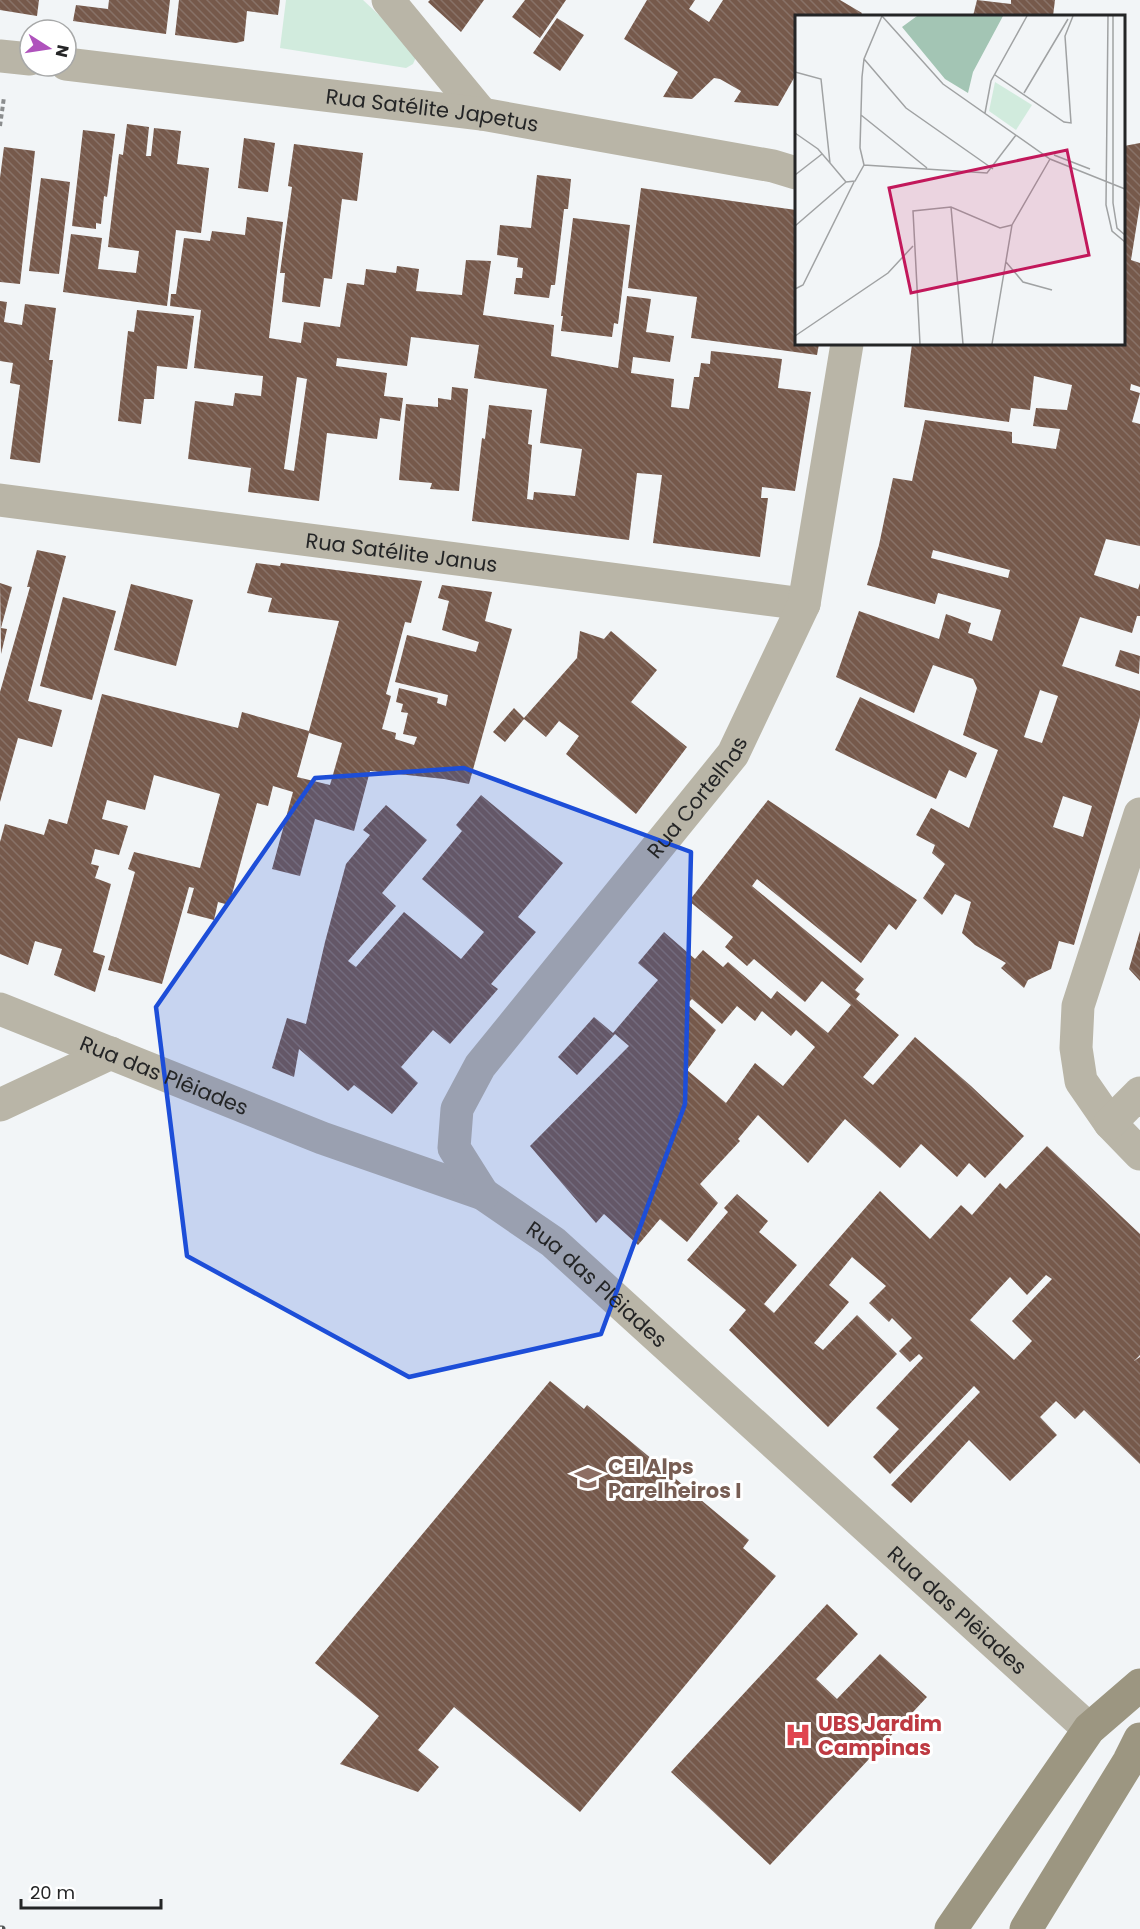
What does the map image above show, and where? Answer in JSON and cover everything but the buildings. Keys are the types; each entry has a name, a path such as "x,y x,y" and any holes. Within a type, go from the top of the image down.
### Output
{"main road":[{"path":"951,1929 1089,1729 1140,1685"},
{"path":"1033,1918 1135,1750 1089,1729"}],"street":[{"path":"388,0 482,114"},
{"path":"0,56 18,58"},
{"name":"Rua Satélite Japetus","path":"78,65 482,114 773,166 795,173"},
{"name":"Rua Cortelhas","path":"483,1194 454,1148 457,1109 480,1066 733,754 804,604 847,345"},
{"name":"Rua Satélite Janus","path":"0,500 804,604"},
{"path":"1140,814 1078,1006 1076,1048 1081,1082 1110,1122 1140,1154"},
{"name":"Rua das Plêiades","path":"0,1009 322,1138 483,1194 553,1242 1089,1729"},
{"path":"0,1105 111,1053"},
{"path":"1110,1122 1140,1093"}],"highlighted area":[{"path":"464,768 691,852 685,1104 601,1334 409,1377 187,1256 156,1007 315,778"}],"green space":[{"path":"286,0 363,0 412,46 417,55 413,64 406,68 280,48"}],"place":[{"name":"CEI Alps Parelheiros I","path":"588,1478"},
{"name":"UBS Jardim Campinas","path":"798,1735"}]}
